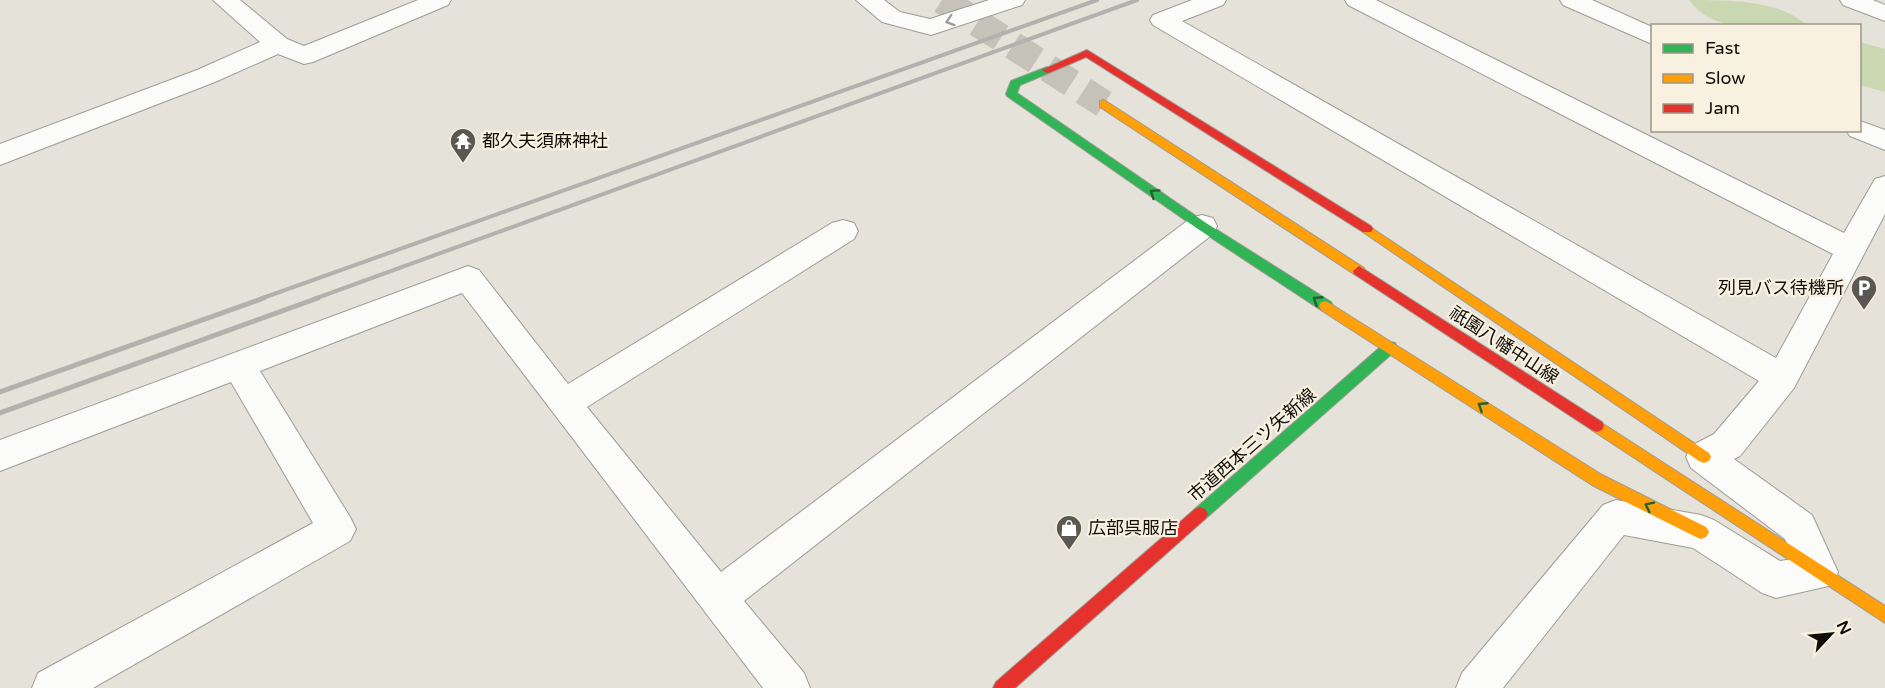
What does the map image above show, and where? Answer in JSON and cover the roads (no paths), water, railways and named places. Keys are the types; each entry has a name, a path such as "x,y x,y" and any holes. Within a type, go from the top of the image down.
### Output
{"street":[{"path":"225,0 278,44 304,56 440,0"},
{"path":"868,0 891,16 931,27 1007,1"},
{"path":"1214,0 1162,20 1782,378"},
{"path":"1357,0 1849,249"},
{"path":"1572,0 1651,35"},
{"path":"1852,0 1885,14"},
{"path":"0,155 206,76 278,44"},
{"path":"1088,53 1321,198 1704,457 1799,527 1819,572 1776,580 1701,532 1597,480 1202,226 1011,94 1015,83 1088,53"},
{"name":"祇園八幡中山線","path":"1104,104 1885,615"},
{"path":"1861,130 1885,141"},
{"path":"1704,457 1727,445 1782,378 1849,249 1885,186"},
{"path":"717,598 1202,226"},
{"path":"564,404 843,231"},
{"path":"0,456 468,278 564,404 789,688"},
{"name":"市道西本三ツ矢新線","path":"1002,688 1390,347"},
{"path":"53,688 337,529 238,364"},
{"path":"1477,688 1616,517 1701,532"}],"waterway":[{"path":"1718,0 1772,24"},
{"path":"1861,61 1885,72"}],"tunnel":[{"path":"942,0 1104,104"}],"railway":[{"path":"260,299 1097,0"},
{"path":"314,299 1137,0"},
{"path":"0,392 264,298"},
{"path":"0,413 318,298"}],"place":[{"name":"都久夫須麻神社","path":"463,164"},
{"name":"列見バス待機所","path":"1864,311"},
{"name":"広部呉服店","path":"1069,551"}]}
